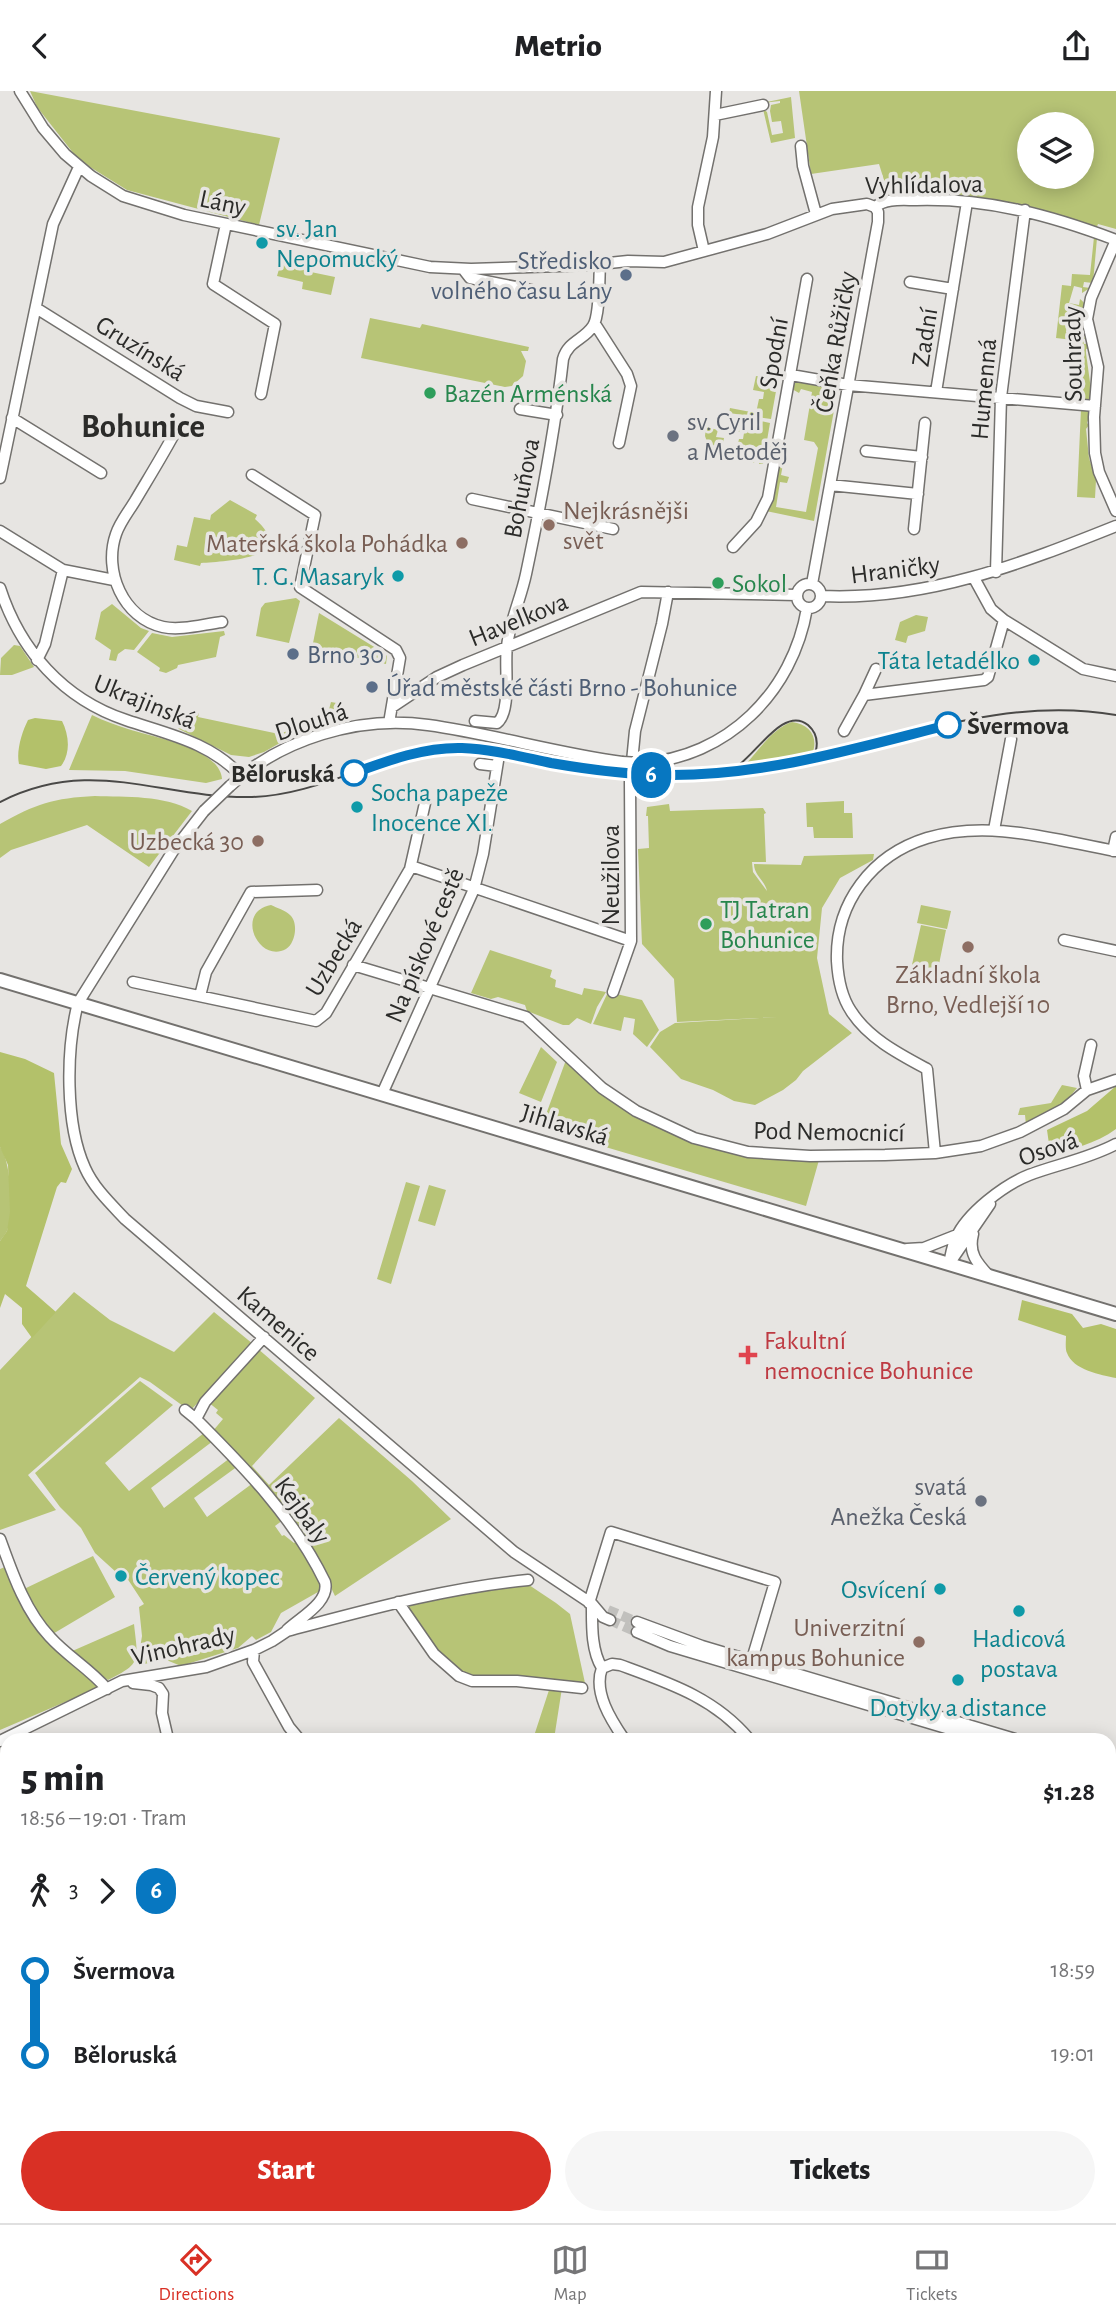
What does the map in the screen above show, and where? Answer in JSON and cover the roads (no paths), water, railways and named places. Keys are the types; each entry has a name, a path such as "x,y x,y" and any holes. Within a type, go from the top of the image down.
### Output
{"main road":[{"name":"Jihlavská","path":"0,980 1116,1314"}],"street":[{"name":"Lány","path":"20,91 49,136 79,167 106,186 136,201 226,224 430,267 463,269 628,261 664,262 704,251"},
{"path":"704,251 698,225 698,207 708,166 716,91"},
{"path":"715,115 763,105"},
{"path":"801,146 803,166 816,214"},
{"path":"0,478 53,224 79,167"},
{"name":"Vyhlídalova","path":"704,251 767,234 816,214 863,204 874,207 885,201 967,202 1025,210 1116,240"},
{"name":"Zadní","path":"936,392 967,202"},
{"name":"Čeňka Růžičky","path":"812,584 878,222 878,212 874,207"},
{"name":"Humenná","path":"996,572 1001,397 1025,210"},
{"path":"226,224 213,284 275,324 261,394"},
{"name":"Souhrady","path":"1116,240 1091,298 1087,319 1098,367 1095,453 1099,472 1116,511"},
{"path":"600,264 595,324 627,374 631,386 620,443"},
{"name":"Lány","path":"463,269 470,278 531,290"},
{"name":"Spodní","path":"733,547 756,522 768,498 807,279"},
{"name":"Zadní","path":"910,282 953,289"},
{"name":"Gruzínská","path":"36,308 180,398 197,406 228,412"},
{"name":"Bohuňova","path":"475,721 501,721 506,692 506,648 525,578 557,415 566,350 595,324"},
{"path":"791,375 848,385 1095,406"},
{"path":"520,409 557,415"},
{"path":"12,418 101,473"},
{"path":"914,529 925,423"},
{"path":"173,436 116,533 111,553 114,580 125,602 139,616 157,625 173,628 222,622"},
{"path":"866,451 922,457"},
{"path":"252,475 316,515 300,587 396,650 400,658 388,723"},
{"path":"830,485 918,494"},
{"path":"472,499 613,529"},
{"name":"Hraničky","path":"821,596 850,597 899,593 974,578 1116,526"},
{"path":"0,531 63,570 114,580"},
{"path":"37,660 46,644 63,570"},
{"path":"974,578 991,609 1004,620 1083,669 1116,676"},
{"path":"812,584 821,596 817,605 807,608 799,604 797,595 802,586 812,584"},
{"name":"Ukrajinská","path":"0,588 20,635 37,660 75,694 95,707 123,719 181,736 224,760 241,776"},
{"name":"Havelkova","path":"392,707 437,677 506,648 641,592 668,592"},
{"path":"668,592 797,595"},
{"name":"Neužilova","path":"614,992 631,941 632,752 638,712 648,683 668,592"},
{"name":"Dlouhá","path":"78,1003 173,851 204,811 241,776 286,749 318,736 357,726 388,723 426,724 557,752 622,762 641,763 670,759 700,749 741,726 775,689 801,636 807,608"},
{"path":"863,695 985,680 1004,620"},
{"path":"844,731 876,669"},
{"path":"994,830 1011,739"},
{"name":"Na pískové cestě","path":"382,1094 474,889 483,853 497,764 480,764"},
{"name":"Uzbecká","path":"134,982 316,1021 326,1013 411,866 425,803"},
{"path":"935,1153 926,1069 876,1037 851,1012 841,992 836,947 841,921 852,894 868,874 894,852 925,839 956,831 994,830 1026,834 1114,851 1116,837"},
{"path":"411,866 631,941"},
{"name":"Uzbecká","path":"200,996 206,972 251,892 317,890"},
{"path":"1064,940 1116,951"},
{"name":"Pod Nemocnicí","path":"354,965 526,1017 602,1088 656,1122 694,1138 766,1154 935,1153 986,1145 1020,1132 1064,1108 1087,1090 1116,1080"},
{"name":"Kamenice","path":"78,1003 73,1027 70,1104 75,1139 85,1170 101,1193 125,1219 514,1552 609,1615"},
{"path":"1087,1090 1084,1076 1091,1045"},
{"name":"Osová","path":"957,1235 979,1208 1030,1175 1080,1160 1116,1144"},
{"name":"Osová","path":"949,1264 996,1195"},
{"path":"975,1227 971,1250 976,1262 989,1276"},
{"path":"904,1250 924,1248 957,1235"},
{"path":"949,1264 957,1235"},
{"path":"196,1419 205,1402 264,1338"},
{"name":"Kejbaly","path":"185,1410 275,1504 300,1536 325,1582 327,1588 324,1598 287,1631"},
{"path":"602,1668 593,1639 590,1604 611,1532 775,1582 750,1665"},
{"path":"0,1539 29,1606 49,1637 107,1689"},
{"name":"Vinohrady","path":"16,1733 122,1681 206,1667 254,1650 287,1631 466,1587 528,1580"},
{"path":"398,1602 434,1654 459,1676 472,1681 517,1681 582,1688"},
{"path":"637,1627 964,1733"},
{"name":"Vinohrady","path":"254,1650 253,1662 295,1733"},
{"path":"621,1733 598,1686 602,1668 612,1664 678,1686 725,1714 743,1733"},
{"path":"750,1665 994,1733"},
{"name":"Vinohrady","path":"122,1681 159,1688 163,1693 162,1713 167,1733"}],"tunnel":[{"path":"608,1610 637,1622"},
{"path":"610,1620 637,1632"}],"tram line":[{"path":"0,802 33,788 96,780 219,796 252,797 278,794 328,782 401,757 451,749 498,752 575,767 639,774 703,775 746,772 929,728 1003,714 1078,711 1116,715"},
{"path":"730,771 768,736 788,722 798,721 808,725 815,734 816,750 806,762"},
{"name":"6","path":"354,773 421,752 463,748 488,750 596,770 631,773 673,775 746,772 948,725"}],"place":[{"name":"sv. Jan Nepomucký","path":"262,243"},
{"name":"Středisko volného času Lány","path":"626,275"},
{"name":"Bazén Arménská","path":"430,393"},
{"name":"sv. Cyril a Metoděj","path":"673,436"},
{"name":"Nejkrásnějši svět","path":"549,525"},
{"name":"Mateřská škola Pohádka","path":"462,543"},
{"name":"T. G. Masaryk","path":"398,576"},
{"name":"Sokol","path":"718,583"},
{"name":"Brno 30","path":"293,654"},
{"name":"Táta letadélko","path":"1034,660"},
{"name":"Úřad městské části Brno - Bohunice","path":"372,687"},
{"name":"Švermova","path":"948,725"},
{"name":"Běloruská","path":"354,773"},
{"name":"Socha papeže Inocence XI.","path":"357,807"},
{"name":"Uzbecká 30","path":"258,841"},
{"name":"TJ Tatran Bohunice","path":"706,924"},
{"name":"Základní škola Brno, Vedlejší 10","path":"968,947"},
{"name":"Fakultní nemocnice Bohunice","path":"748,1355"},
{"name":"svatá Anežka Česká","path":"981,1501"},
{"name":"Červený kopec","path":"121,1576"},
{"name":"Osvícení","path":"940,1589"},
{"name":"Hadicová postava","path":"1019,1611"},
{"name":"Univerzitní kampus Bohunice","path":"919,1642"},
{"name":"Dotyky a distance","path":"958,1680"}],"district":[{"name":"Bohunice","path":"143,425"}]}
